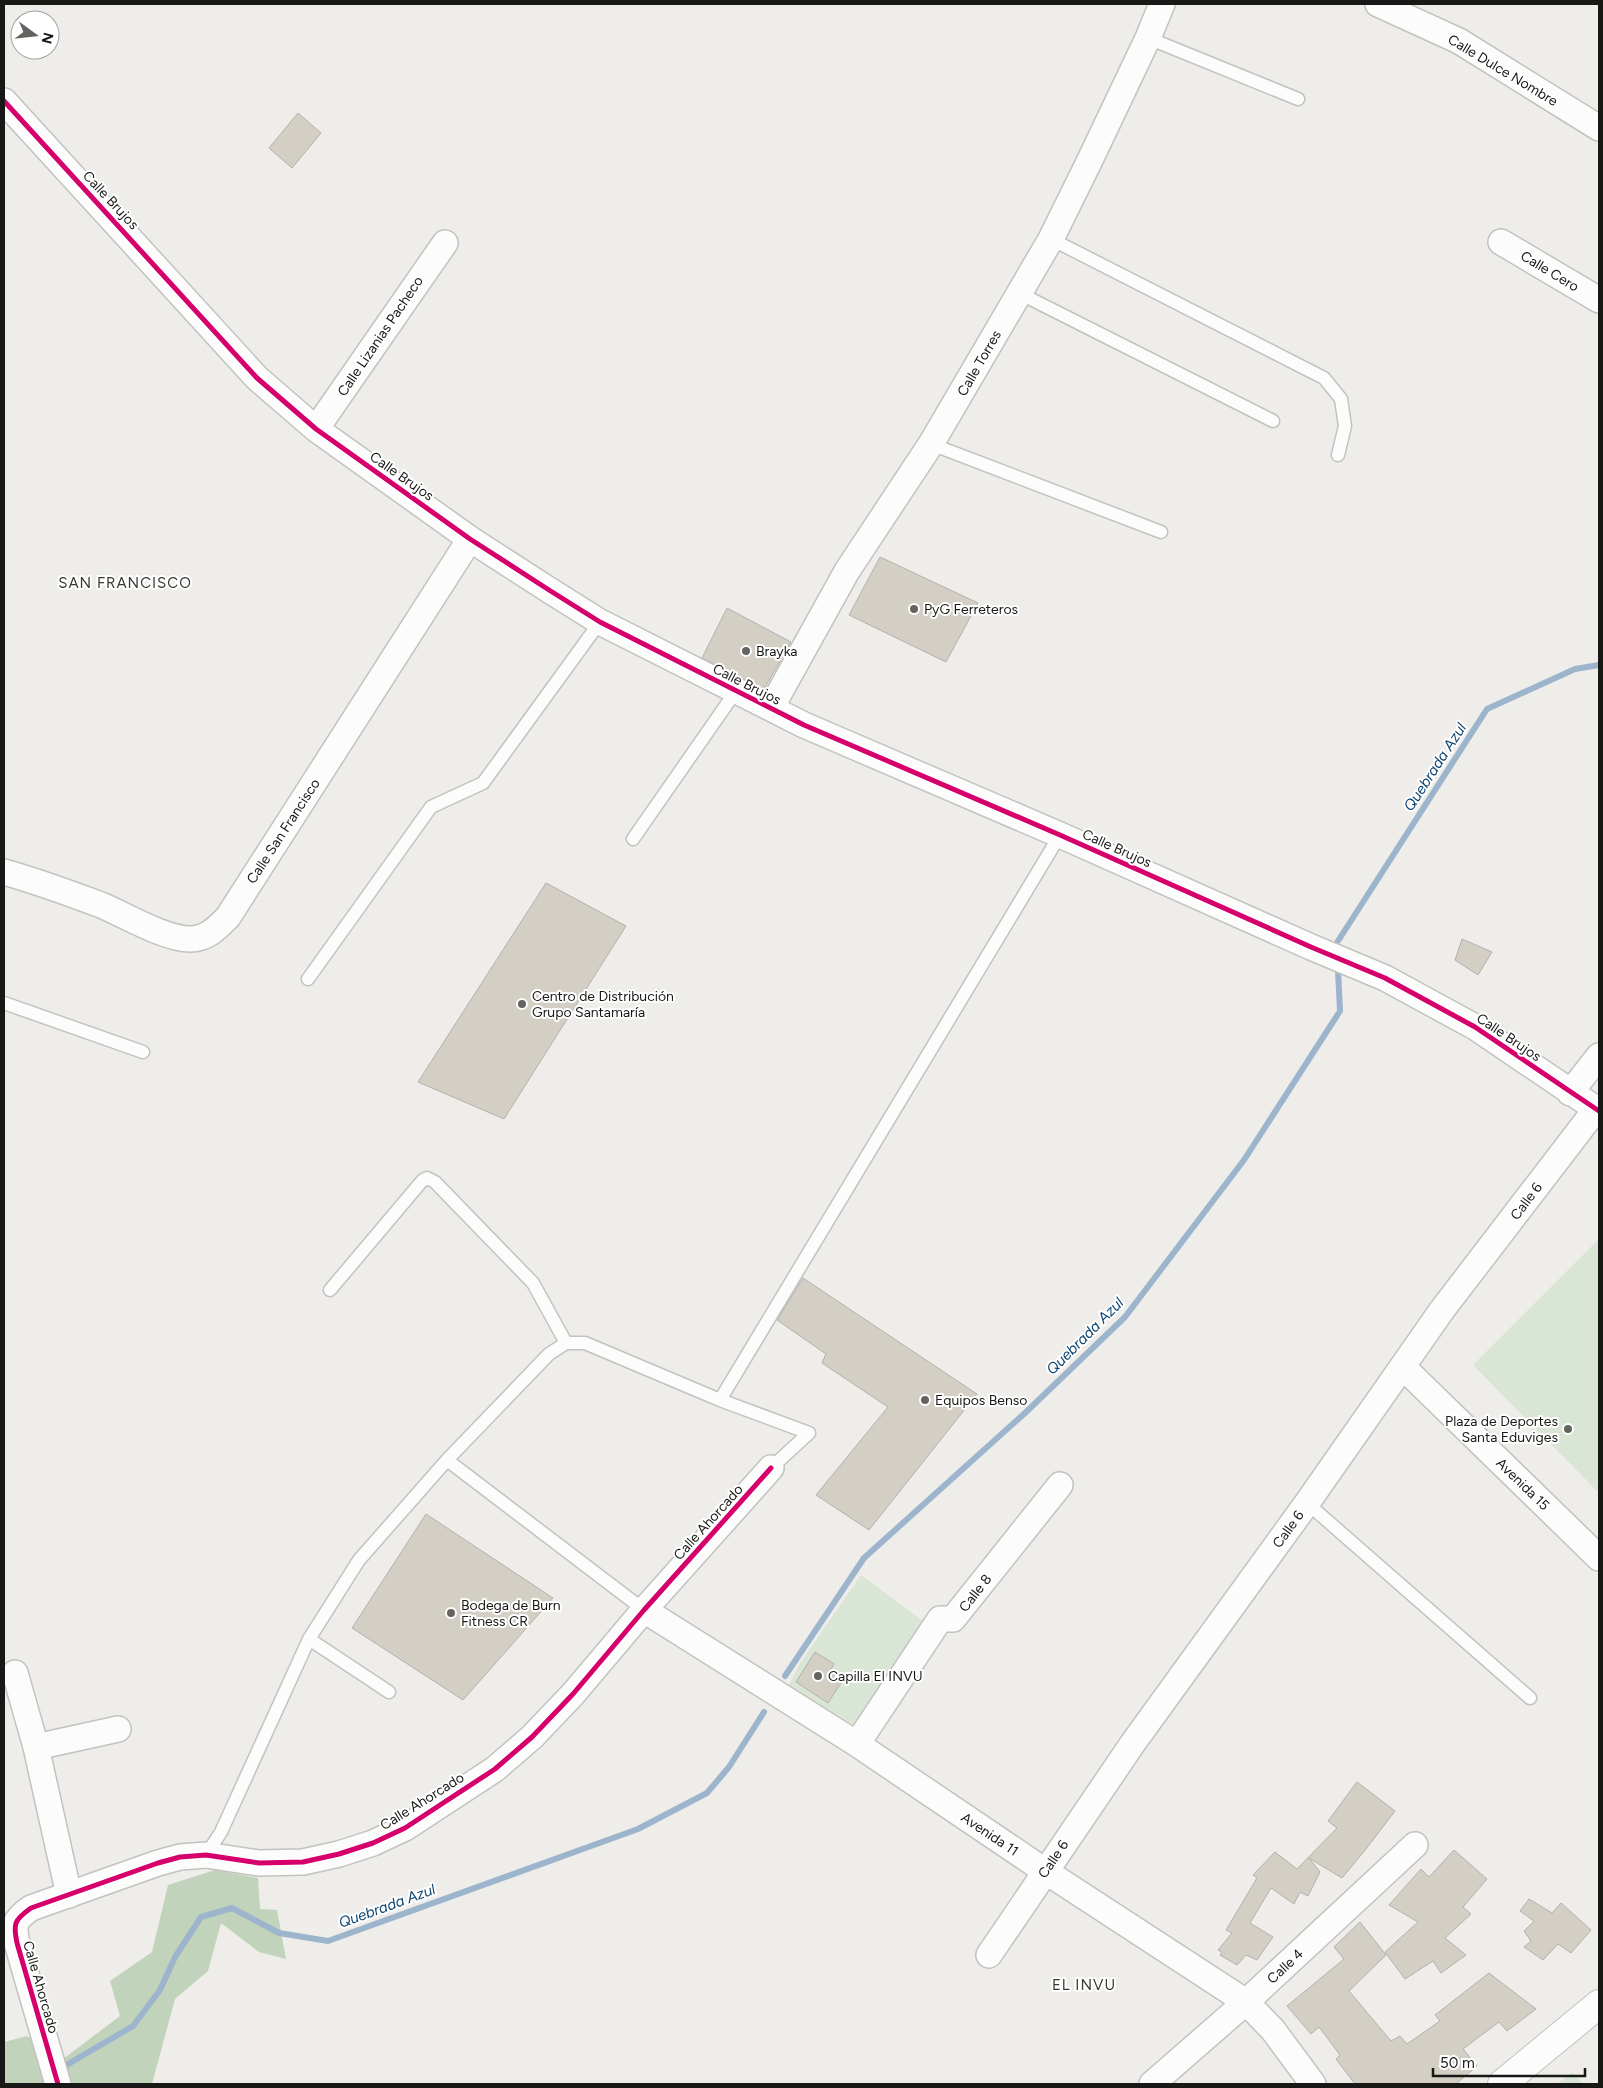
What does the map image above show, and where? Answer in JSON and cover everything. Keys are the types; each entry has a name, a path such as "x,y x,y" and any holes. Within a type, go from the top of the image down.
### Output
{"main road":[{"path":"1502,2084 1523,2076 1599,2004"}],"street":[{"name":"Calle Torres","path":"771,708 848,571 931,444 1051,239 1148,38 1162,4"},
{"name":"Calle Dulce Nombre","path":"1378,4 1459,41 1599,128"},
{"name":"Calle Brujos","path":"4,101 257,378 316,429 470,539 600,622 804,725 1385,978 1475,1026 1570,1093 1598,1110"},
{"name":"Calle Cero","path":"1501,242 1599,300"},
{"name":"Calle Lizanias Pacheco","path":"316,429 445,243"},
{"name":"Calle San Francisco","path":"4,872 102,906 171,936 189,939 202,937 214,931 228,917 470,539"},
{"path":"1570,1093 1599,1056"},
{"name":"Calle 6","path":"989,1955 1133,1743 1307,1503 1442,1310 1598,1110"},
{"name":"Avenida 15","path":"1403,1367 1599,1558"},
{"name":"Calle Ahorcado","path":"55,2076 14,1929 18,1917 30,1908 180,1856 206,1855 259,1863 303,1862 373,1844 405,1828 494,1769 532,1737 573,1694 644,1610 771,1468"},
{"name":"Calle 8","path":"857,1744 940,1619 954,1619 1060,1485"},
{"name":"Avenida 11","path":"644,1610 857,1744 1045,1871 1246,2002 1273,2030 1313,2084"},
{"path":"15,1673 36,1747 69,1895"},
{"path":"36,1747 118,1729"},
{"name":"Calle 4","path":"1152,2084 1246,2002 1415,1844"}],"lane":[{"path":"1148,38 1298,99"},
{"path":"1051,239 1324,378 1341,399 1345,426 1338,455"},
{"path":"1019,293 1273,421"},
{"path":"931,444 1161,532"},
{"path":"308,979 432,806 483,783 600,622"},
{"path":"633,839 736,690"},
{"path":"720,1400 1060,835"},
{"path":"4,1003 143,1052"},
{"path":"330,1290 422,1181 427,1178 435,1182 534,1283 566,1343"},
{"path":"206,1855 221,1832 309,1640 360,1560 447,1460 549,1354 566,1343 585,1343 720,1400 809,1433 771,1468"},
{"path":"447,1460 644,1610"},
{"path":"1307,1503 1530,1698"},
{"path":"309,1640 389,1692"}],"green space":[{"name":"Plaza de Deportes Santa Eduviges","path":"1599,1239 1599,1493 1473,1365"},
{"path":"861,1575 923,1621 856,1726 789,1685 800,1663"},
{"path":"215,1870 258,1878 260,1909 277,1910 286,1959 259,1952 221,1923 208,1971 175,1999 152,2084 4,2084 4,2042 27,2036 63,2059 120,2016 110,1981 152,1952 168,1885"},
{"path":"1573,2072 1583,2084 1557,2084"}],"building":[{"path":"298,113 321,133 292,168 269,148"},
{"name":"PyG Ferreteros","path":"880,557 978,603 946,662 849,615"},
{"name":"Brayka","path":"727,608 791,642 764,689 702,658"},
{"name":"Centro de Distribución Grupo Santamaría","path":"546,883 626,926 504,1119 418,1082"},
{"path":"1462,939 1492,952 1478,975 1455,960"},
{"name":"Equipos Benso","path":"803,1278 977,1394 869,1530 816,1495 888,1407 822,1363 826,1354 777,1320"},
{"name":"Bodega de Burn Fitness CR","path":"426,1514 553,1598 463,1700 352,1628"},
{"name":"Capilla El INVU","path":"815,1652 834,1664 829,1672 842,1681 828,1703 796,1682"},
{"path":"1357,1782 1395,1811 1366,1849 1342,1878 1309,1858 1320,1872 1308,1896 1300,1892 1294,1904 1271,1888 1250,1923 1273,1937 1257,1960 1246,1955 1237,1965 1220,1955 1222,1952 1218,1950 1232,1933 1226,1930 1257,1878 1253,1875 1275,1852 1297,1869 1337,1828 1328,1821"},
{"path":"1454,1850 1487,1879 1463,1907 1471,1914 1445,1938 1466,1955 1441,1973 1433,1961 1405,1979 1385,1952 1418,1922 1389,1905 1421,1869 1429,1877"},
{"path":"1529,1899 1552,1913 1561,1903 1591,1930 1571,1953 1558,1944 1543,1960 1524,1947 1531,1941 1524,1931 1534,1921 1520,1911"},
{"path":"1360,1922 1386,1955 1349,1991 1391,2041 1400,2036 1407,2044 1440,2021 1435,2015 1489,1973 1536,2009 1507,2031 1499,2022 1463,2049 1477,2066 1456,2084 1355,2084 1336,2059 1340,2055 1319,2027 1311,2034 1287,2006 1344,1959 1334,1947"}],"waterway":[{"name":"Quebrada Azul","path":"1338,941 1487,709 1575,669 1599,665"},
{"name":"Quebrada Azul","path":"785,1676 864,1558 1025,1413 1125,1317 1244,1160 1340,1011 1338,970"},
{"name":"Quebrada Azul","path":"58,2070 133,2026 160,1990 175,1957 201,1917 232,1908 279,1933 328,1941 638,1829 707,1793 729,1767 764,1712"}],"cycle path":[{"path":"4,101 257,378 316,429 470,539 549,590 600,622 804,725 1385,978 1475,1027 1599,1111"},
{"path":"58,2084 17,1943 15,1927 21,1916 31,1908 180,1857 206,1855 259,1863 303,1862 339,1854 373,1843 405,1828 495,1769 532,1737 573,1694 644,1610 771,1468"}],"place":[{"name":"PyG Ferreteros","path":"914,609"},
{"name":"Brayka","path":"746,651"},
{"name":"Centro de Distribución Grupo Santamaría","path":"522,1004"},
{"name":"Equipos Benso","path":"925,1400"},
{"name":"Plaza de Deportes Santa Eduviges","path":"1568,1429"},
{"name":"Bodega de Burn Fitness CR","path":"451,1613"},
{"name":"Capilla El INVU","path":"818,1676"}],"district":[{"name":"SAN FRANCISCO","path":"125,583"},
{"name":"EL INVU","path":"1084,1985"}]}
